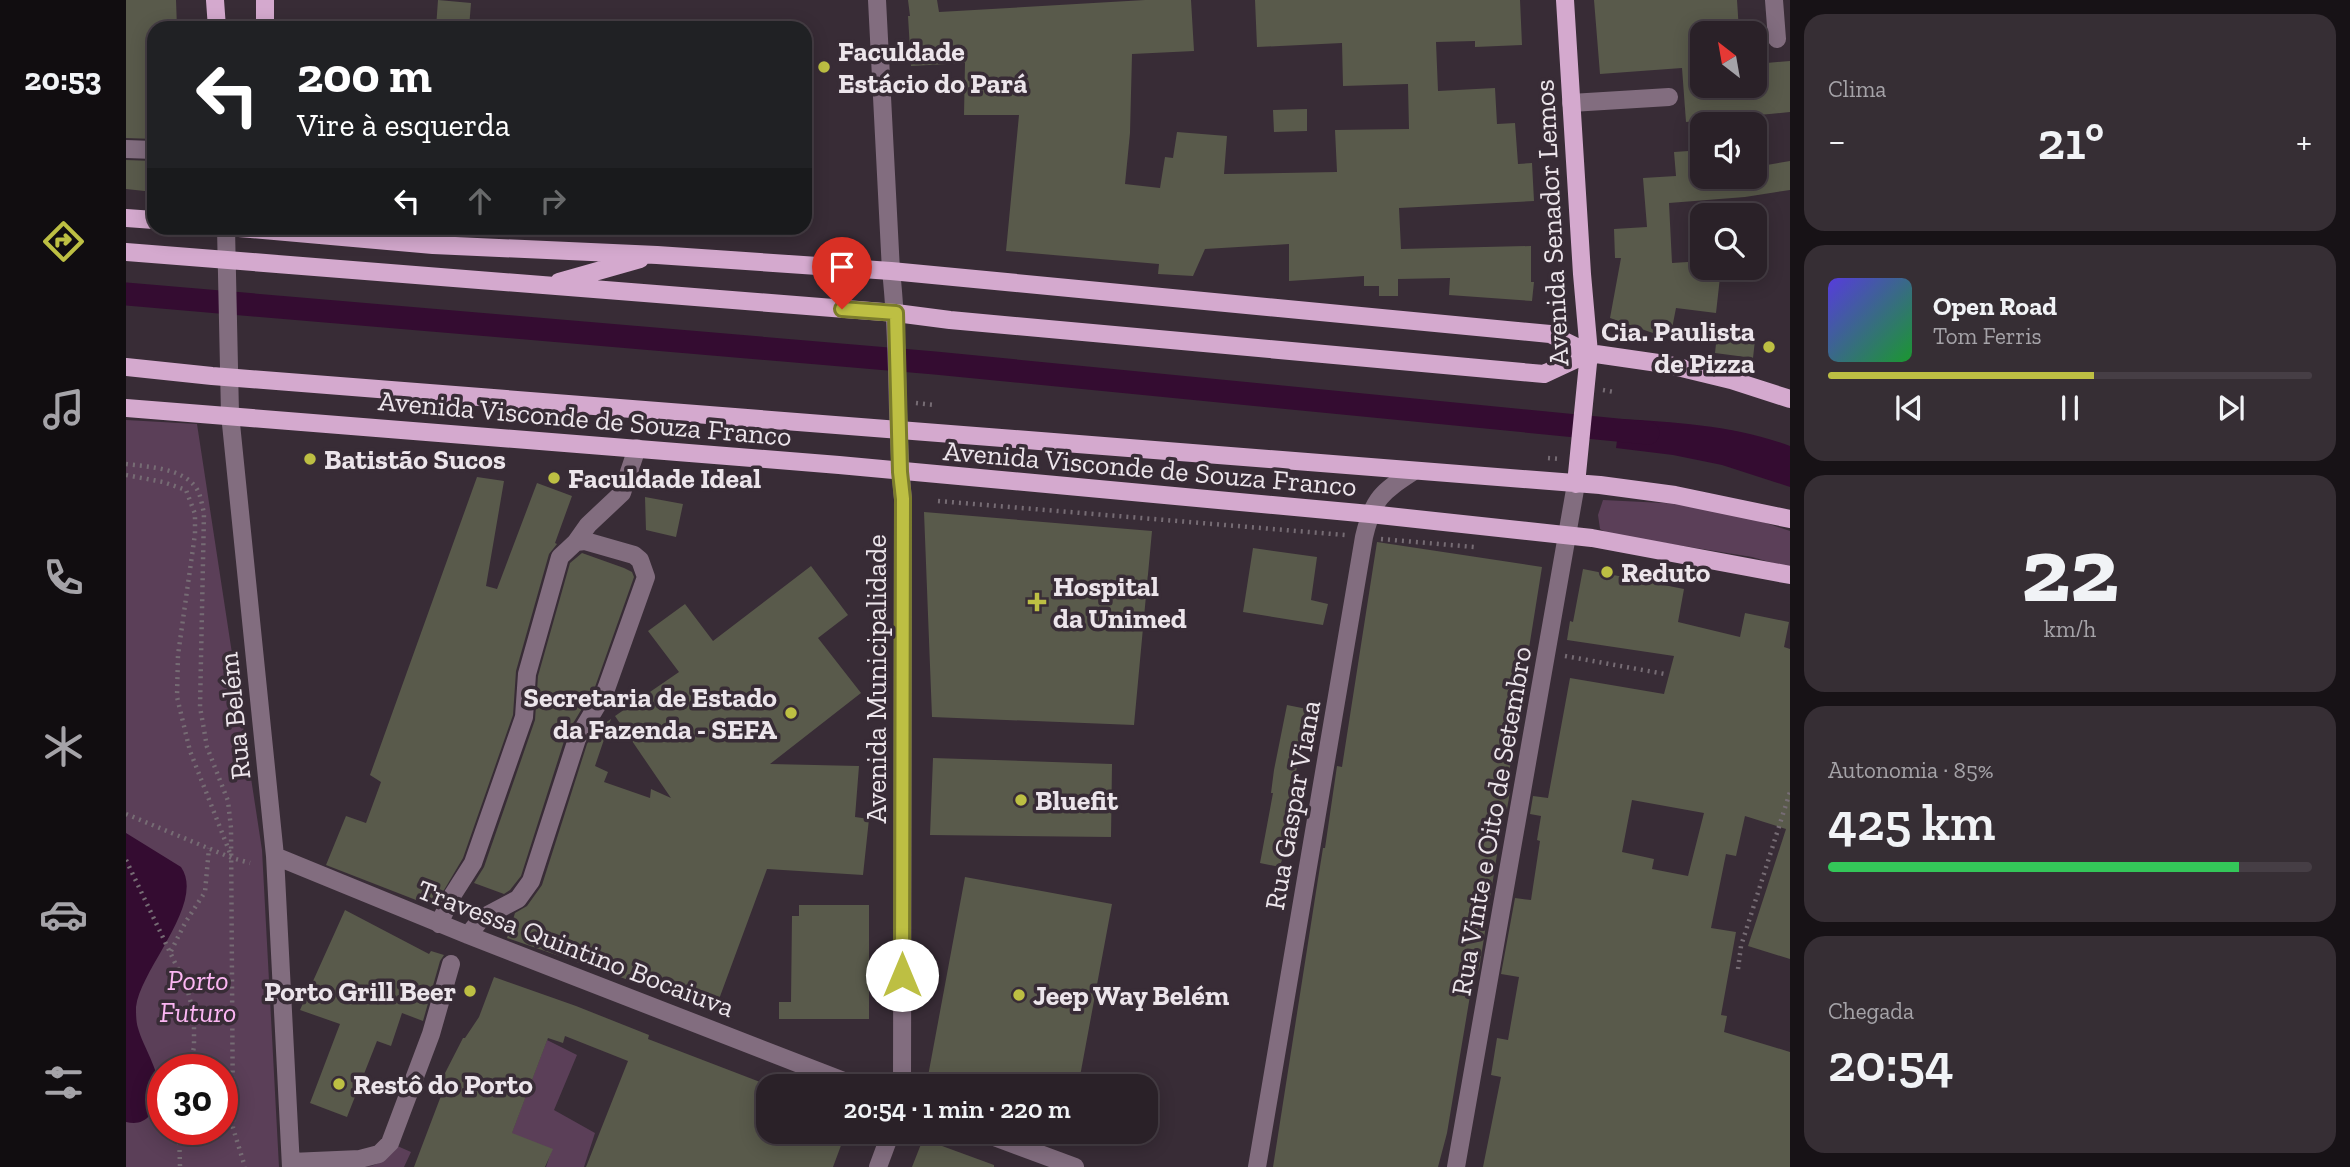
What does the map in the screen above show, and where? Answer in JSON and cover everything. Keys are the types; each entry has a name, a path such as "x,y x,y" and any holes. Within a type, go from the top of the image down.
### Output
{"main road":[{"path":"215,0 216,21"},
{"path":"265,0 265,21"},
{"name":"Avenida Senador Lemos","path":"1565,0 1589,353 1576,484"},
{"path":"126,218 147,220"},
{"path":"351,235 433,244 657,255 891,271 1550,334 1589,353 1665,364 1731,380 1790,399"},
{"path":"126,252 545,286 896,322 950,320 1544,374 1589,353"},
{"path":"545,286 657,255"},
{"name":"Avenida Visconde de Souza Franco","path":"126,367 1576,484 1675,495 1790,519"},
{"name":"Avenida Visconde de Souza Franco","path":"126,408 230,414 637,448 1370,514 1630,544 1790,575"}],"street":[{"name":"Avenida Municipalidade","path":"877,0 896,322 898,430 903,499 902,1074"},
{"path":"1774,0 1777,39"},
{"path":"1571,103 1669,97"},
{"path":"126,149 147,150"},
{"name":"Rua Belém","path":"226,235 230,414 275,856 291,1164"},
{"path":"439,924 452,896 473,863 524,717 527,674 560,557 576,542 588,525 622,493 637,448"},
{"name":"Rua Gaspar Viana","path":"1257,1167 1370,514 1384,491 1414,471"},
{"name":"Rua Vinte e Oito de Setembro","path":"1456,1167 1576,484"},
{"path":"468,935 482,918 518,899 531,881 577,739 605,692 646,577 640,561 634,555 585,541 576,542"},
{"name":"Travessa Quintino Bocaiuva","path":"275,856 439,924 826,1074"},
{"path":"291,1164 360,1159 379,1154 390,1143 431,1034 451,964"},
{"path":"878,1167 887,1144"},
{"path":"1013,1144 1075,1167"}],"path":[{"path":"126,464 172,472 192,482 199,492 204,513 200,707 207,747 228,801 232,858 233,1128 244,1167"},
{"path":"126,475 163,482 186,490 193,504 195,534 178,655 177,697 190,751 232,858"},
{"path":"1547,653 1665,674"},
{"path":"1738,969 1741,946 1790,792"},
{"path":"126,814 250,863"},
{"path":"171,952 185,923 205,892 209,848"},
{"path":"126,860 187,988 194,1015 192,1054"},
{"path":"179,1145 180,1167"}],"green space":[{"name":"Porto Futuro","path":"126,420 197,424 262,850 279,1167 126,1167"},
{"path":"1603,500 1684,504 1745,516 1790,531 1790,568 1752,557 1609,534 1600,529 1598,515"},
{"path":"547,1040 577,1055 554,1110 595,1133 584,1167 546,1167 552,1149 503,1156"},
{"path":"395,1145 411,1152 404,1167 365,1167 383,1160"}],"shaded area":[{"path":"1620,419 1728,429 1790,446 1790,487 1722,465 1673,455 1616,448"},
{"path":"126,833 181,867 186,882 185,899 179,917 140,991 136,1007 137,1026 149,1054 147,1117 142,1121 126,1122"}],"building":[{"path":"126,0 176,0 177,21 147,21 147,139 126,138"},
{"path":"438,0 471,3 470,21 436,21"},
{"path":"908,0 937,0 939,12 1145,0 1191,0 1194,51 1132,54 1130,133 1125,184 1160,188 1165,157 1173,158 1177,132 1227,136 1224,174 1337,172 1335,130 1409,129 1408,84 1343,86 1342,43 1257,47 1255,0 1520,0 1522,45 1475,47 1475,41 1436,42 1438,91 1495,88 1497,124 1515,123 1518,164 1532,163 1534,201 1399,208 1401,249 1531,246 1531,282 1534,282 1532,301 1449,295 1450,278 1398,279 1398,296 1379,296 1379,286 1364,286 1364,276 1289,281 1289,244 1205,249 1193,276 1158,274 1159,264 1006,251 1019,115 964,115 965,63 911,66"},
{"path":"1594,0 1737,0 1738,21 1690,21 1690,98 1768,98 1768,63 1790,61 1790,112 1767,114 1767,112 1690,112 1690,122 1686,122 1682,68 1600,74"},
{"path":"1307,109 1307,131 1274,132 1273,110"},
{"path":"1690,151 1690,189 1767,189 1767,165 1790,161 1790,190 1745,197 1669,203 1672,263 1690,262 1690,280 1720,280 1716,313 1676,308 1670,339 1610,318 1621,258 1615,258 1614,229 1647,227 1643,178 1676,176 1674,152"},
{"path":"126,160 147,161 147,191 126,189"},
{"path":"1717,335 1755,340 1753,358 1715,353"},
{"path":"477,477 504,481 486,586 497,589 537,483 572,496 555,543 557,544 549,554 516,671 513,715 463,858 434,907 326,865 346,816 366,823 381,782 370,775"},
{"path":"645,497 683,504 676,537 646,530"},
{"name":"Hospital da Unimed","path":"924,512 1152,531 1134,725 932,717"},
{"path":"1377,542 1542,567 1506,792 1510,792 1507,809 1504,809 1479,970 1474,972 1447,1133 1438,1167 1273,1167 1323,848 1337,766 1342,767"},
{"path":"1253,548 1317,557 1311,600 1328,604 1323,625 1243,612"},
{"path":"582,553 624,568 632,572 634,577 595,687 566,735 521,876 504,894 474,883 484,867 535,720 538,676 570,563"},
{"path":"811,566 848,615 818,638 861,693 770,764 859,766 855,817 869,819 863,875 767,869 715,1010 507,938 515,913 527,906 542,885 587,744 596,729 611,719 595,766 608,772 604,782 650,798 651,789 671,798 615,716 679,672 648,631 685,604 713,641"},
{"path":"1583,569 1684,589 1678,622 1740,637 1745,613 1789,622 1784,647 1790,649 1790,959 1748,946 1786,829 1745,816 1736,856 1726,854 1711,928 1736,932 1721,1015 1727,1016 1724,1032 1790,1052 1790,1167 1483,1167 1501,1077 1491,1075 1497,1038 1508,1040 1519,977 1501,974 1515,898 1531,900 1541,816 1530,814 1533,796 1548,798 1570,678 1664,694 1674,656 1567,640 1570,621 1573,622","holes":["1632,800 1704,813 1688,876 1652,869 1654,859 1622,852"]},
{"path":"1287,705 1307,709 1291,801 1288,824 1290,829 1280,867 1260,863"},
{"name":"Bluefit","path":"933,758 1112,764 1111,837 930,835"},
{"name":"Jeep Way Belém","path":"965,877 1112,904 1080,1074 928,1074"},
{"path":"799,905 869,905 869,1019 779,1019 779,1002 791,1002 792,916 799,916"},
{"path":"345,910 429,954 431,951 444,955 423,1021 402,1013 391,1046 377,1041 347,1117 310,1103 340,1024 300,1010"},
{"path":"494,977 649,1035 648,1039 756,1080 756,1144 842,1144 833,1167 586,1167 628,1061 565,1036 563,1043 548,1038 512,1133 553,1149 545,1167 414,1167 447,1080 443,1077 463,1038 479,1017"},
{"path":"921,1144 937,1144 994,1165 994,1167 912,1167"}],"waterway":[{"path":"126,294 935,363 1648,433"}],"place":[{"name":"Faculdade Estácio do Pará","path":"824,67"},
{"name":"Cia. Paulista de Pizza","path":"1769,347"},
{"name":"Batistão Sucos","path":"310,459"},
{"name":"Faculdade Ideal","path":"554,478"},
{"name":"Reduto","path":"1607,572"},
{"name":"Hospital da Unimed","path":"1037,602"},
{"name":"Secretaria de Estado da Fazenda - SEFA","path":"791,713"},
{"name":"Bluefit","path":"1021,800"},
{"name":"Porto Grill Beer","path":"470,991"},
{"name":"Jeep Way Belém","path":"1019,995"},
{"name":"Restô do Porto","path":"339,1084"}],"route":[{"path":"842,309 896,313 898,430 903,499 902,975"}]}
